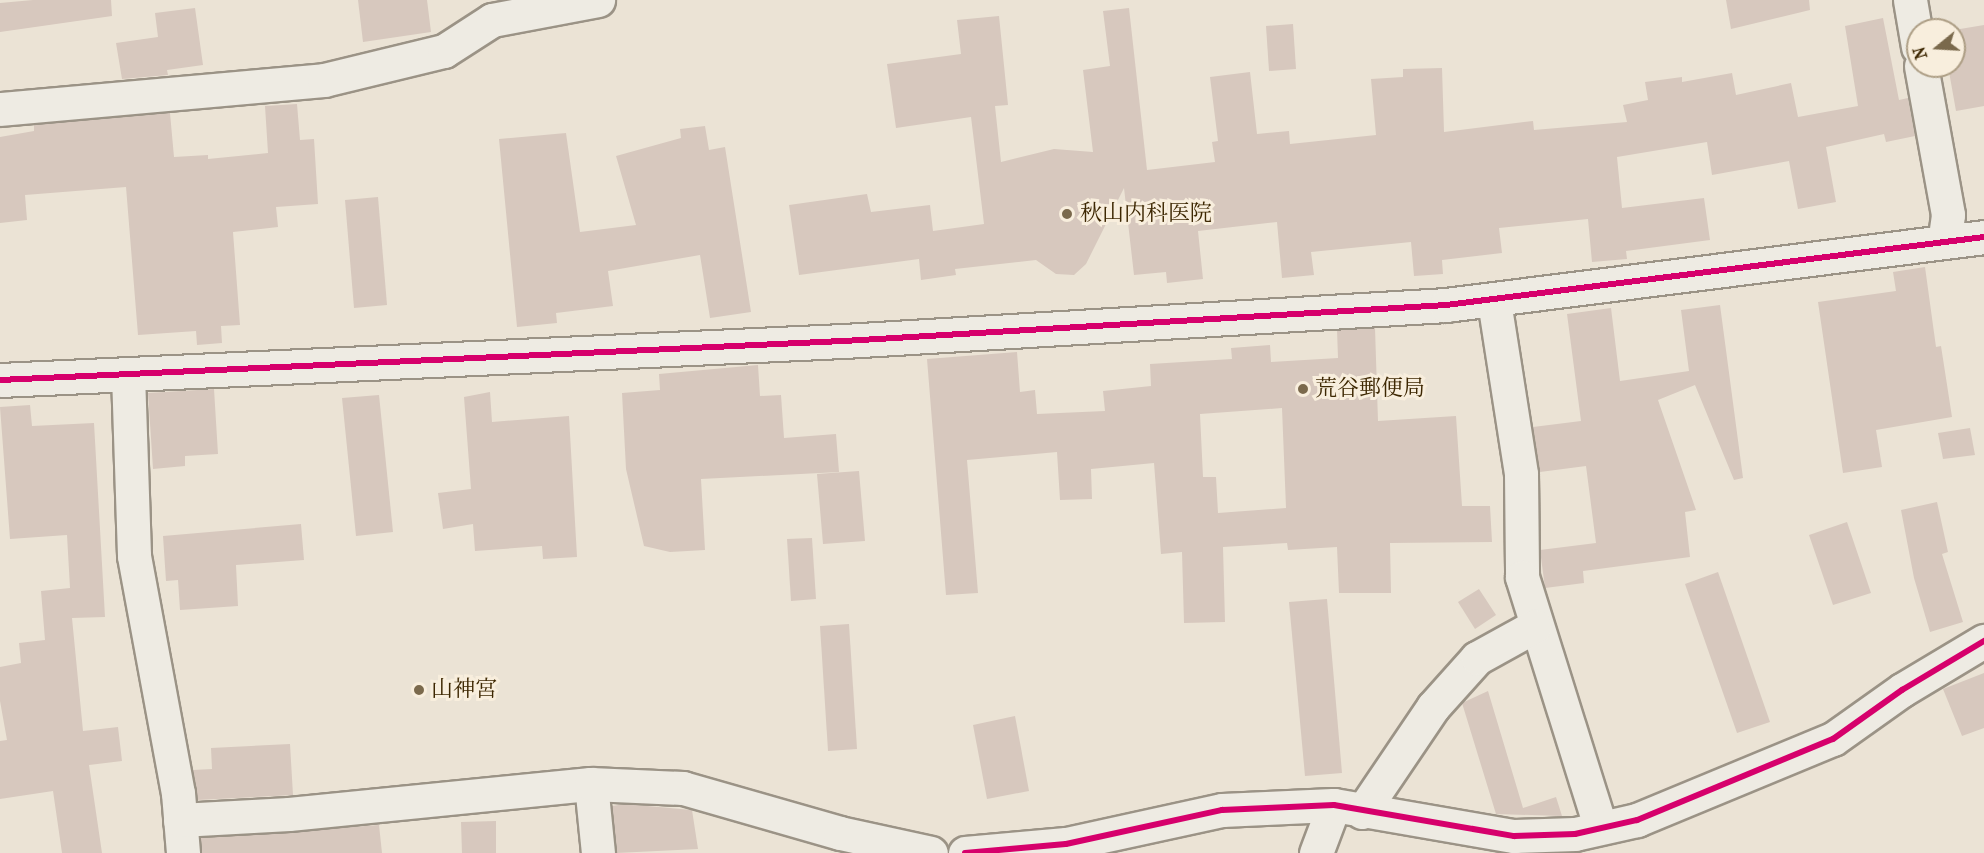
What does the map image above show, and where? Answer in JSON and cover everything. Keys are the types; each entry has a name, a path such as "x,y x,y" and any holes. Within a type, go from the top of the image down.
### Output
{"street":[{"path":"0,109 324,80 444,51 492,20 598,0"},
{"path":"1910,0 1913,18"},
{"path":"1923,78 1948,215 1944,242"},
{"path":"0,380 822,342 1494,301 1984,237"},
{"path":"1494,301 1521,474 1522,577 1535,626 1600,826"},
{"path":"128,374 134,556 180,820 183,853"},
{"path":"1316,853 1348,809 1432,707 1477,658 1535,626"},
{"path":"965,853 1066,844 1222,810 1348,809 1514,836 1575,834 1600,826 1637,820 1833,739 1902,690 1984,641"},
{"path":"180,820 289,814 591,784 683,788 840,832 931,853"},
{"path":"591,784 598,853"}],"building":[{"path":"33,0 111,0 112,16 0,32 0,3"},
{"path":"358,0 427,0 431,32 363,42"},
{"path":"1726,0 1809,0 1810,10 1731,29"},
{"path":"195,8 203,65 167,70 168,75 122,79 116,43 158,37 155,13"},
{"path":"1129,8 1147,170 1215,162 1212,142 1218,141 1210,77 1250,72 1257,134 1289,131 1290,144 1376,135 1371,79 1403,77 1403,69 1442,68 1444,132 1533,121 1534,130 1627,122 1623,105 1648,100 1645,82 1682,77 1682,82 1732,73 1736,95 1791,83 1798,117 1858,106 1845,26 1883,18 1899,100 1908,98 1915,136 1886,142 1884,134 1826,147 1836,202 1798,209 1789,161 1712,175 1707,142 1617,157 1622,208 1704,198 1710,240 1626,251 1627,259 1592,262 1588,219 1499,228 1502,253 1442,260 1443,274 1414,276 1411,242 1311,252 1314,275 1282,278 1277,222 1198,231 1203,279 1167,283 1166,272 1134,275 1124,188 1086,264 1074,275 1056,274 1036,260 955,269 956,275 921,280 919,259 799,275 789,205 867,194 871,212 930,205 933,231 984,224 971,117 896,128 887,64 961,54 957,20 999,16 1008,105 995,106 1001,162 1054,149 1093,152 1083,70 1110,66 1103,11"},
{"path":"1293,24 1296,69 1269,71 1266,26"},
{"path":"1984,25 1984,106 1956,111 1950,78 1966,78 1966,28"},
{"path":"297,104 300,140 314,139 318,204 276,207 278,227 233,232 240,325 221,326 222,343 197,345 196,331 138,335 126,187 25,195 27,220 0,223 0,137 34,131 34,125 170,113 174,157 208,155 208,159 268,153 265,106"},
{"path":"705,126 709,150 725,147 751,312 710,318 700,255 608,271 613,306 556,313 557,323 517,327 499,139 566,133 580,232 636,225 616,156 681,138 680,129"},
{"path":"378,197 387,305 354,308 345,200"},
{"path":"1925,267 1936,347 1941,346 1952,417 1876,430 1882,467 1843,473 1818,302 1896,291 1893,272"},
{"path":"1720,305 1743,478 1734,480 1695,385 1658,400 1696,510 1685,512 1690,557 1583,571 1584,583 1545,588 1540,550 1596,543 1586,466 1540,472 1533,427 1581,421 1567,314 1611,308 1620,381 1689,371 1681,310"},
{"path":"1375,328 1378,421 1456,416 1462,506 1490,506 1492,542 1390,543 1391,593 1339,593 1337,547 1288,550 1287,543 1223,547 1225,622 1184,623 1182,552 1161,554 1154,463 1091,469 1092,499 1060,500 1057,452 967,460 978,593 946,595 927,359 1017,352 1020,392 1035,390 1037,414 1105,411 1103,391 1151,386 1150,364 1232,359 1231,348 1270,345 1271,362 1338,358 1337,330","holes":["1282,408 1286,508 1218,513 1216,477 1203,477 1200,414"]},
{"path":"758,365 760,396 781,395 784,438 836,434 839,472 701,479 705,550 670,552 644,546 626,469 622,393 660,390 659,374"},
{"path":"214,389 218,454 185,456 185,466 153,469 148,393"},
{"path":"490,392 492,422 569,416 577,557 543,559 542,546 475,551 473,524 443,529 438,493 471,489 464,397"},
{"path":"379,395 393,532 356,536 342,398"},
{"path":"30,405 32,426 94,423 105,617 72,618 83,731 118,727 122,761 89,765 102,853 62,853 53,791 0,799 0,741 7,740 0,701 0,667 21,663 19,643 45,640 41,591 70,588 67,535 10,539 0,407"},
{"path":"1970,428 1975,455 1943,459 1938,433"},
{"path":"859,471 865,541 823,544 817,474"},
{"path":"1937,502 1948,552 1942,554 1963,622 1930,632 1914,578 1901,510"},
{"path":"1847,522 1871,593 1833,605 1809,535"},
{"path":"301,524 304,560 236,565 238,606 180,610 178,580 166,581 163,536"},
{"path":"812,538 816,599 791,601 787,539"},
{"path":"1718,572 1770,722 1737,733 1685,584"},
{"path":"1479,589 1496,615 1475,629 1458,602"},
{"path":"1327,599 1342,773 1305,776 1289,602"},
{"path":"849,624 857,749 828,751 820,626"},
{"path":"1984,673 1984,728 1962,736 1943,689"},
{"path":"1488,691 1523,808 1556,797 1562,816 1496,814 1462,703"},
{"path":"1015,716 1029,791 987,799 973,725"},
{"path":"290,744 293,795 197,800 193,770 212,769 211,748"},
{"path":"625,804 692,810 698,849 616,853 612,806"},
{"path":"496,821 496,853 462,853 461,822"},
{"path":"379,825 382,853 201,853 201,838"}],"cycle path":[{"path":"0,380 844,341 1446,305 1984,237"},
{"path":"965,853 1066,844 1222,810 1334,805 1514,836 1575,834 1637,820 1833,739 1902,690 1984,641"}],"place":[{"name":"秋山内科医院","path":"1067,214"},
{"name":"荒谷郵便局","path":"1303,389"},
{"name":"山神宮","path":"419,690"}]}
